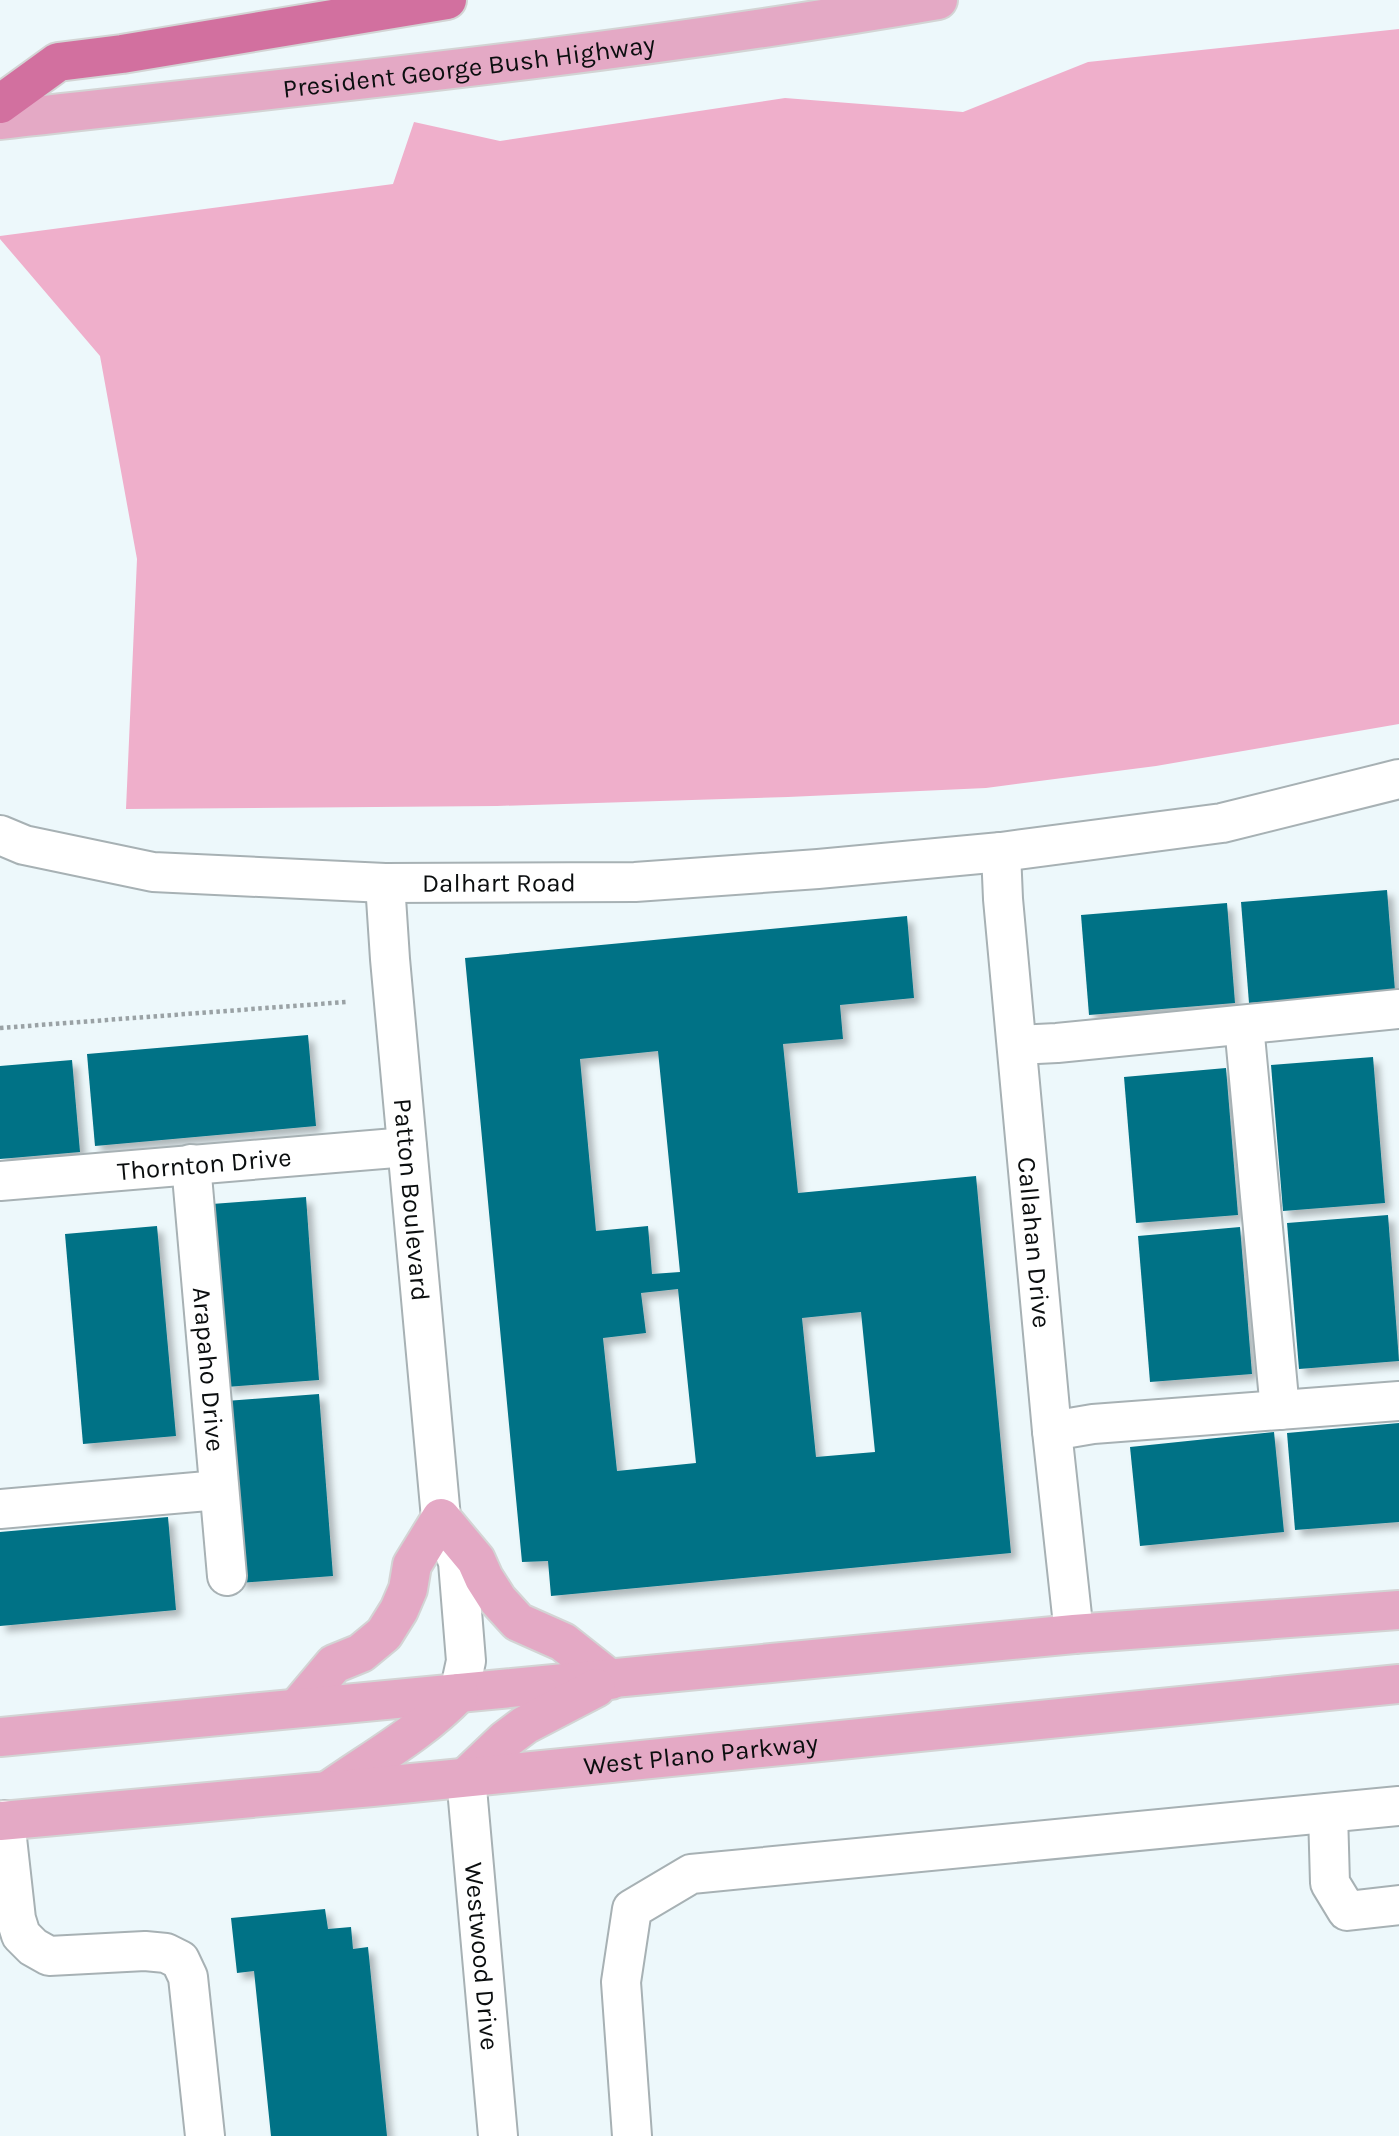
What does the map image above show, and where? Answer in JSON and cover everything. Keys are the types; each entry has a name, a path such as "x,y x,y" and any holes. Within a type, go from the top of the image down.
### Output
{"highway":[{"path":"0,104 58,62 122,54 447,0"}],"main road":[{"name":"President George Bush Highway","path":"0,120 540,59 781,26 938,0"},
{"path":"298,1708 334,1664 361,1653 384,1634 400,1610 408,1589 412,1565 441,1518 476,1560 498,1600 518,1622 563,1642 611,1680"},
{"path":"0,1738 1074,1634 1399,1610"},
{"path":"367,1702 466,1777 525,1725 611,1680"},
{"name":"West Plano Parkway","path":"3,1821 1399,1684"},
{"path":"327,1791 411,1734 446,1707 459,1693"},
{"path":"459,1693 505,1740 524,1755 550,1769"}],"street":[{"name":"Dalhart Road","path":"0,835 24,845 153,872 385,883 635,881 818,869 1001,852 1222,823 1399,779"},
{"name":"Callahan Drive","path":"1001,852 1052,1431 1074,1634"},
{"name":"Patton Boulevard","path":"385,883 441,1518 458,1562 466,1661 459,1693"},
{"path":"1017,1045 1399,1009"},
{"path":"1244,1025 1280,1410"},
{"name":"Thornton Drive","path":"0,1181 407,1147"},
{"name":"Arapaho Drive","path":"191,1164 227,1576"},
{"path":"1052,1431 1093,1424 1399,1401"},
{"path":"0,1510 219,1490"},
{"name":"Westwood Drive","path":"466,1777 498,2136"},
{"path":"632,2136 621,1982 632,1909 691,1874 1399,1806"},
{"path":"1328,1813 1330,1883 1347,1911 1399,1905"},
{"path":"3,1821 16,1919 21,1935 33,1947 49,1956 145,1951 166,1953 180,1960 188,1977 205,2136"}],"path":[{"path":"0,1028 346,1002"}],"shaded area":[{"path":"1399,29 1399,724 1156,766 986,788 497,806 126,809 137,559 100,356 0,236 393,184 414,122 500,141 785,98 963,112 1088,62"}],"building":[{"path":"1387,890 1395,991 1249,1003 1241,902"},
{"path":"1227,903 1235,1003 1089,1015 1081,915"},
{"path":"907,916 914,998 840,1005 843,1039 783,1044 798,1193 976,1176 1011,1553 551,1596 548,1561 522,1562 465,958","holes":["658,1051 680,1272 652,1274 648,1226 596,1231 580,1059","678,1289 696,1463 617,1471 603,1338 646,1333 641,1293","861,1312 875,1452 816,1457 802,1318"]},
{"path":"308,1035 316,1126 95,1146 87,1054"},
{"path":"1373,1057 1385,1203 1283,1211 1271,1065"},
{"path":"72,1060 80,1152 0,1159 0,1066"},
{"path":"1226,1068 1238,1215 1136,1223 1124,1077"},
{"path":"306,1197 319,1380 226,1387 212,1204"},
{"path":"1388,1215 1399,1361 1299,1369 1287,1223"},
{"path":"157,1226 176,1436 83,1444 65,1234"},
{"path":"1240,1227 1252,1374 1150,1382 1138,1236"},
{"path":"319,1394 333,1576 239,1583 226,1401"},
{"path":"1399,1423 1399,1522 1295,1530 1287,1433"},
{"path":"1274,1432 1284,1532 1140,1546 1130,1447"},
{"path":"168,1517 176,1610 0,1626 0,1532"},
{"path":"325,1909 328,1929 351,1927 353,1949 368,1947 387,2136 271,2136 254,1971 237,1973 231,1918"}]}
